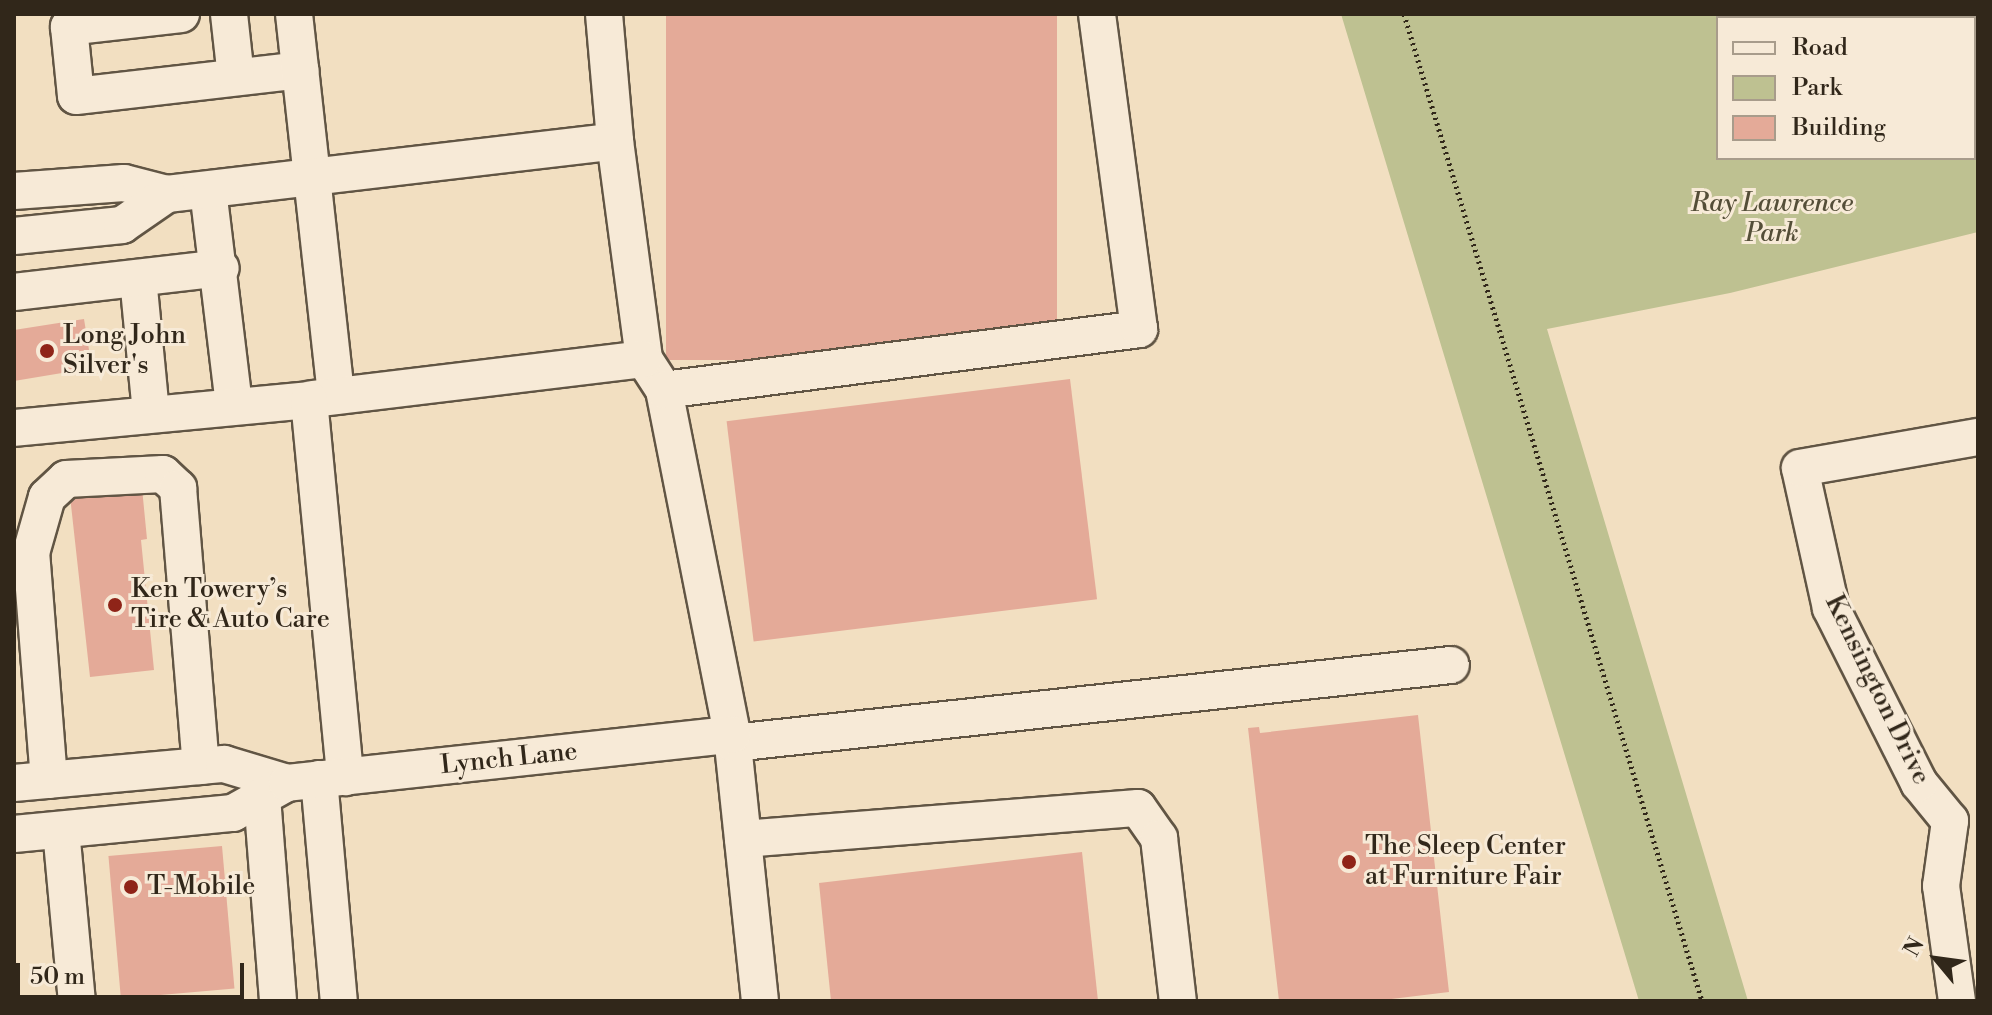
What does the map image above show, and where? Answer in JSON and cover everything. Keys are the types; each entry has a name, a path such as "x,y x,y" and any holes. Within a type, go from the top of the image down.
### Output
{"street":[{"path":"181,14 69,27 76,96 301,70"},
{"path":"229,14 236,77"},
{"path":"278,1001 303,784 323,398 314,177 294,14"},
{"path":"604,14 615,141 644,359 664,390 732,739 760,1001"},
{"path":"664,390 1139,329 1097,14"},
{"path":"14,191 124,183 167,194 615,141"},
{"path":"208,190 221,268 234,406"},
{"path":"14,236 122,225 167,194"},
{"path":"14,292 221,268"},
{"path":"138,278 151,414"},
{"path":"14,428 323,398 644,359"},
{"name":"Kensington Drive","path":"1957,1001 1941,886 1964,820 1919,783 1831,608 1800,468 1978,437"},
{"path":"32,782 31,553 47,497 66,479 163,474 178,488 201,766"},
{"name":"Lynch Lane","path":"14,834 233,813 303,784 1451,665"},
{"name":"Lynch Lane","path":"32,782 224,764 303,784"},
{"path":"114,774 124,823"},
{"path":"303,784 339,1001"},
{"path":"743,839 1138,808 1159,838 1178,1001"},
{"path":"61,830 77,1001"}],"path":[{"path":"1404,14 1702,1001"}],"green space":[{"name":"Ray Lawrence Park","path":"1341,14 1978,14 1978,232 1730,293 1547,329 1748,1001 1639,1001"}],"building":[{"path":"666,14 1057,14 1057,360 666,360"},
{"name":"Long John Silver's","path":"84,319 89,350 72,352 74,371 14,381 14,330"},
{"path":"1070,379 1097,599 754,642 727,421"},
{"name":"Ken Towery’s Tire & Auto Care","path":"142,488 147,539 141,540 154,670 90,677 70,496"},
{"name":"The Sleep Center at Furniture Fair","path":"1418,715 1449,992 1375,1001 1279,1001 1248,728 1259,727 1260,733"},
{"path":"222,846 234,988 121,998 108,856"},
{"path":"1082,852 1098,1001 831,1001 819,883"}],"place":[{"name":"Long John Silver's","path":"47,351"},
{"name":"Ken Towery’s Tire & Auto Care","path":"115,605"},
{"name":"The Sleep Center at Furniture Fair","path":"1349,862"},
{"name":"T-Mobile","path":"131,887"}]}
